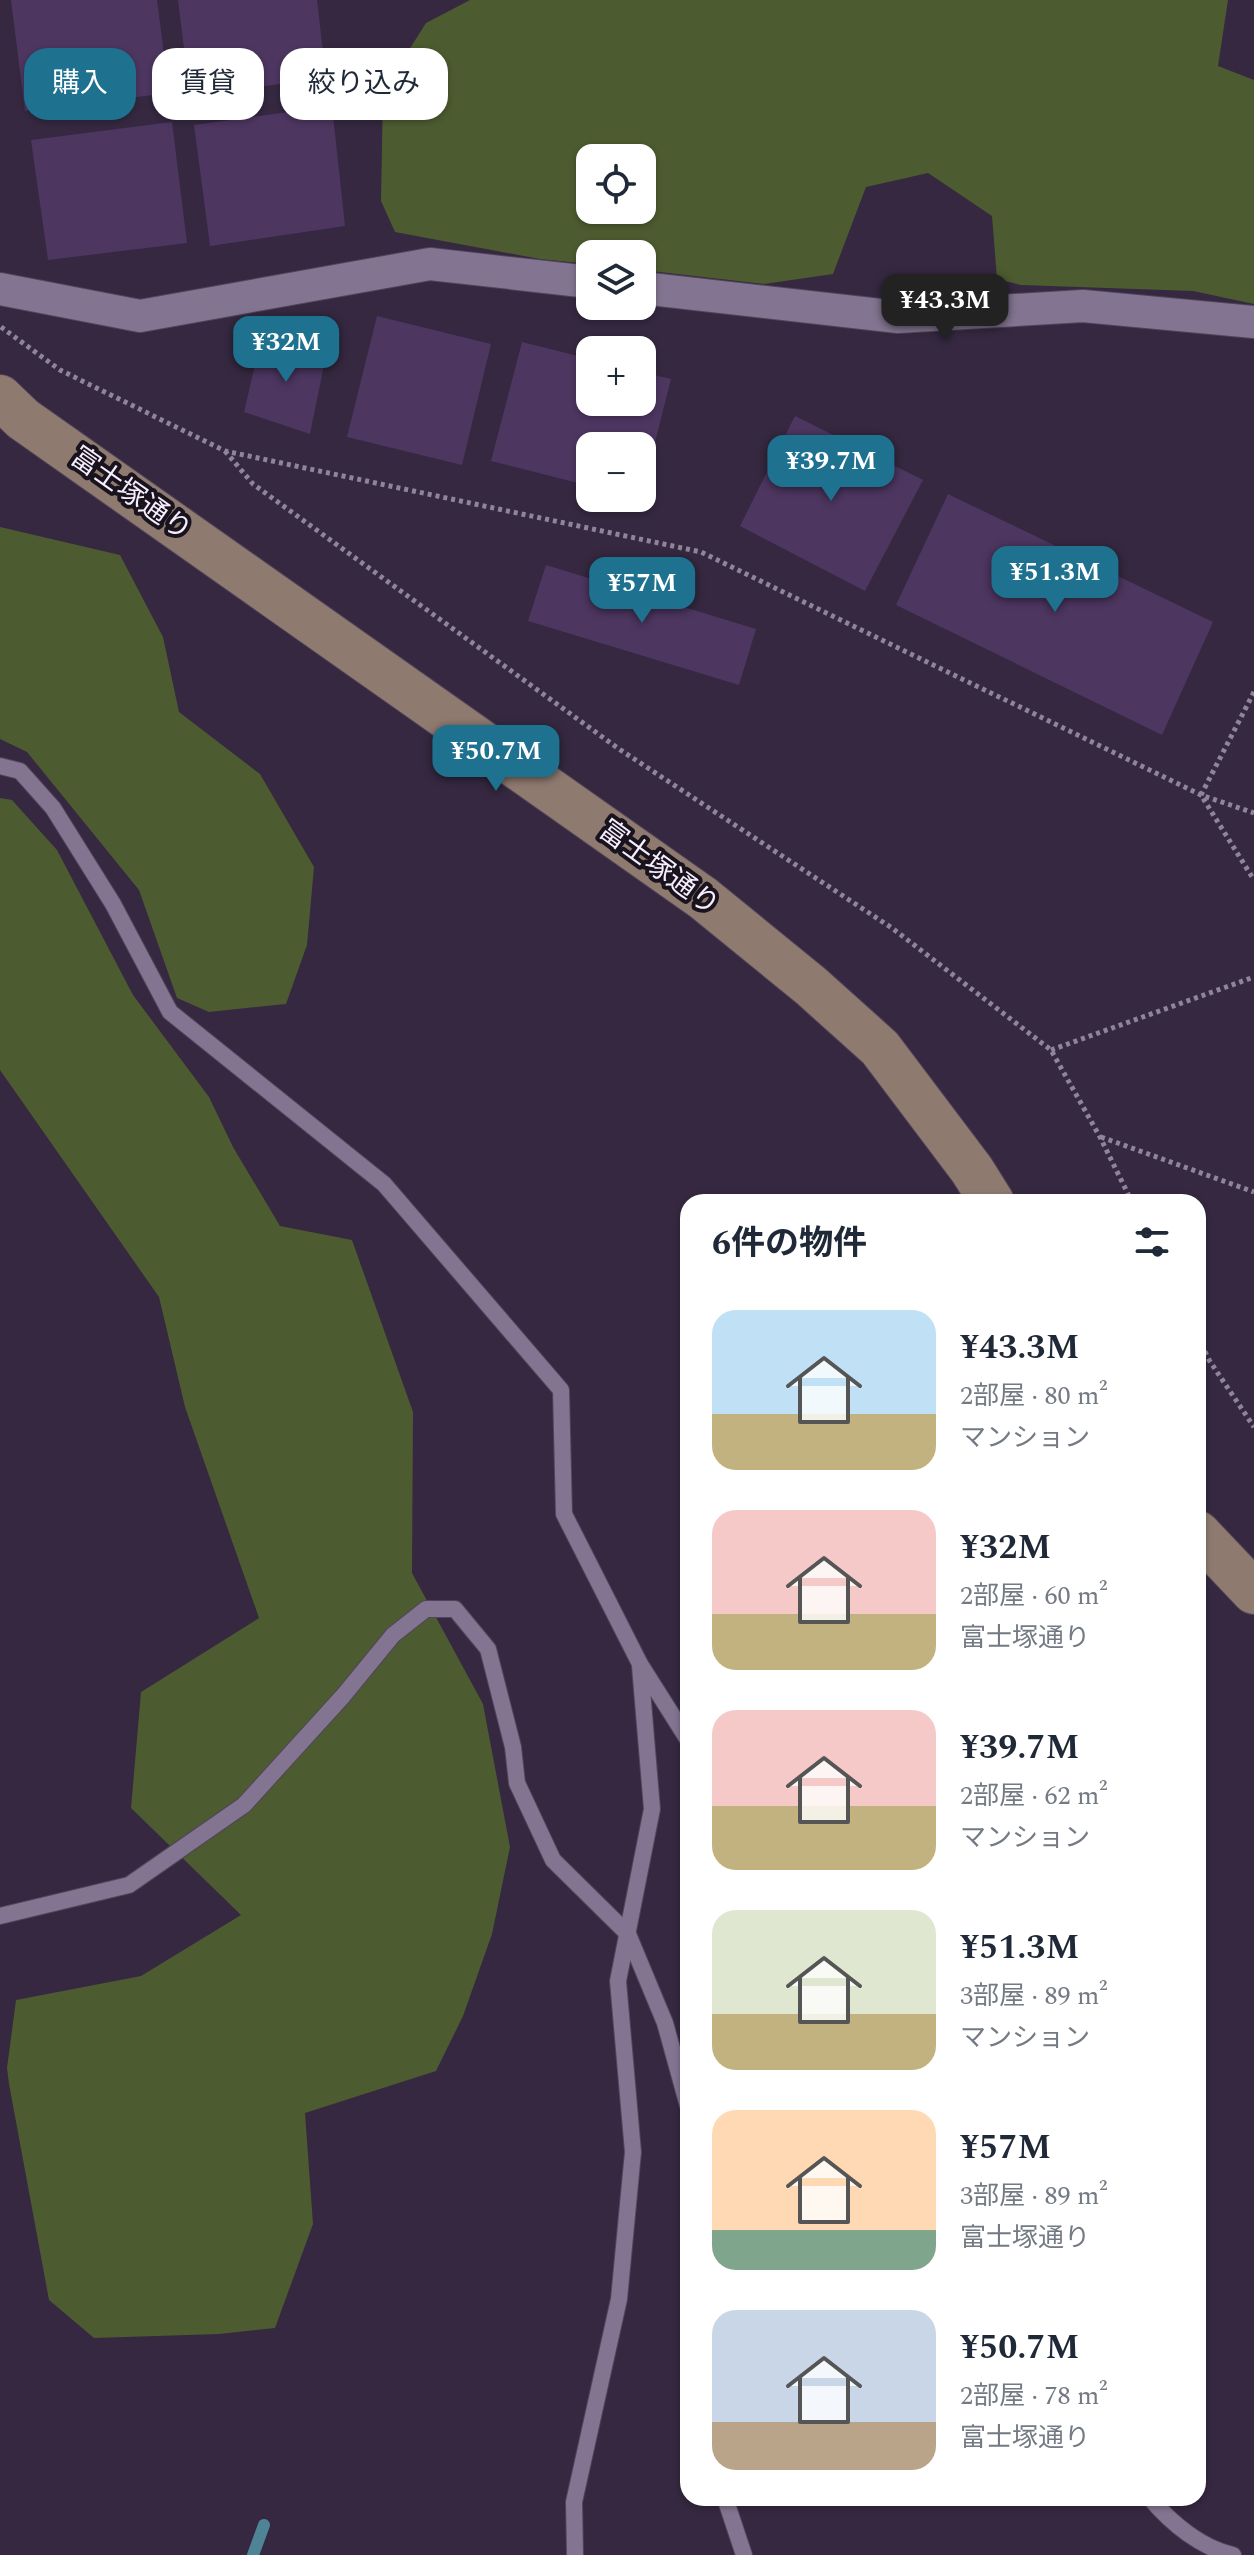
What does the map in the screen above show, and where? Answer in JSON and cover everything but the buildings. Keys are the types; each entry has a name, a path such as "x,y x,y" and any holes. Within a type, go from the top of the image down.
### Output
{"street":[{"path":"0,289 140,316 430,264 576,280"},
{"path":"656,290 898,317 1083,306 1254,322"},
{"name":"富士塚通り","path":"0,397 23,419 715,908 811,986 880,1048 987,1194"},
{"path":"1206,1541 1254,1592"}],"lane":[{"path":"0,766 20,771 53,808 113,904 170,1012 384,1184 561,1390 564,1514 640,1664 680,1727"},
{"path":"0,1916 129,1885 244,1805 343,1696 393,1635 426,1609 455,1609 488,1649 513,1747 517,1783 553,1860 628,1934 665,2023 680,2077"},
{"path":"575,2555 574,2502 619,2299 633,2152 618,1981 652,1809 640,1664"},
{"path":"728,2506 744,2555"},
{"path":"1159,2506 1188,2533 1219,2552 1233,2555"}],"path":[{"path":"0,326 60,370 225,451 701,552 1201,795 1254,813"},
{"path":"225,451 253,484 619,749 892,928 1051,1050 1128,1194"},
{"path":"1201,795 1254,692"},
{"path":"1201,795 1254,880"},
{"path":"1051,1050 1254,977"},
{"path":"1100,1137 1254,1192"},
{"path":"1206,1354 1254,1427"}],"green space":[{"path":"470,0 1228,0 1218,66 1254,80 1254,304 1193,291 1021,285 997,279 992,216 928,173 866,187 833,274 764,284 656,272 656,240 576,240 576,263 540,259 395,232 381,201 382,120 448,120 448,48 410,48 426,23"},
{"path":"0,527 120,555 163,637 179,712 260,774 314,867 307,945 286,1004 209,1012 177,998 139,890 27,752 0,739"},
{"path":"0,798 12,800 57,850 133,995 209,1097 233,1147 280,1226 352,1240 413,1412 412,1573 483,1704 510,1847 492,1934 463,2016 436,2071 305,2113 313,2224 275,2328 219,2334 94,2338 49,2300 9,2084 7,2068 16,2000 141,1976 241,1915 131,1808 141,1692 259,1618 185,1407 159,1297 0,1070"}],"waterway":[{"path":"253,2555 264,2525"}]}
